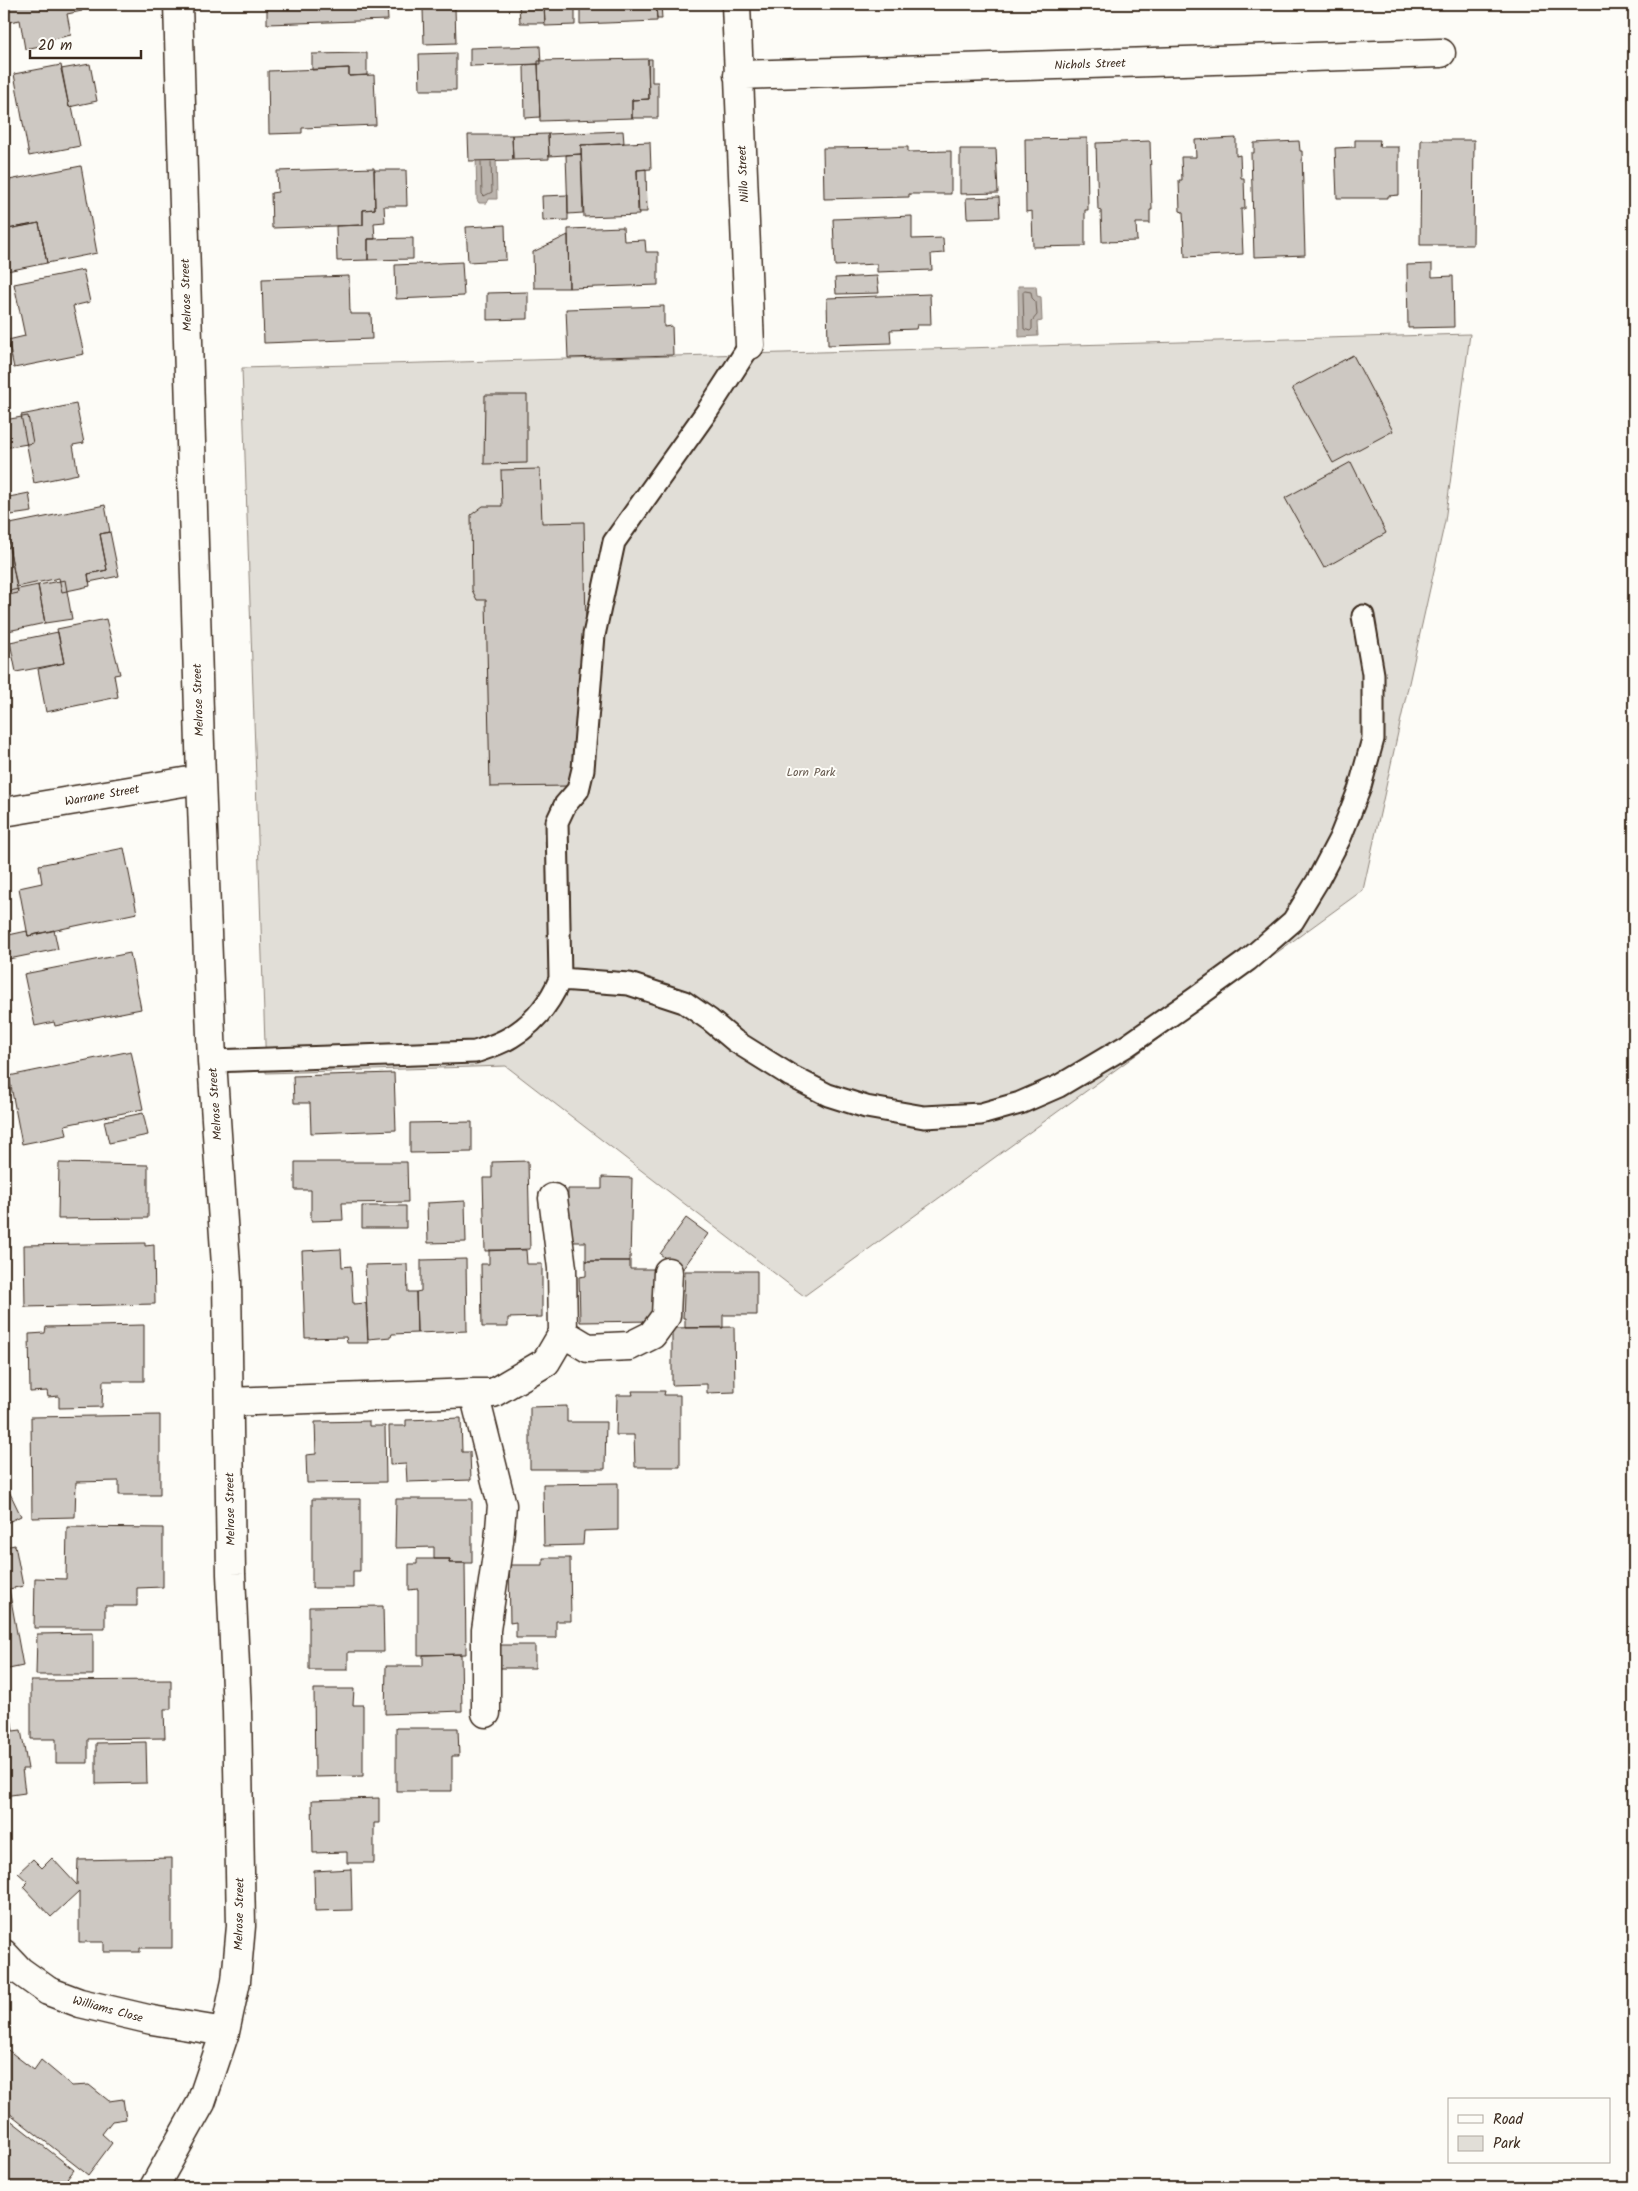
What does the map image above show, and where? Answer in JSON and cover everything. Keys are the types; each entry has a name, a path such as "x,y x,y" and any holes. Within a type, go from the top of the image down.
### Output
{"street":[{"name":"Melrose Street","path":"154,2187 201,2103 226,2032 236,1981 241,1926 237,1711 231,1574 227,1280 212,1061 201,779 178,4"},
{"name":"Nillo Street","path":"736,4 750,345"},
{"name":"Nichols Street","path":"738,75 1441,53"},
{"name":"Warrane Street","path":"4,812 201,779"},
{"path":"229,1402 494,1393 546,1362 563,1333 562,1268 553,1198"},
{"path":"563,1333 588,1348 630,1346 652,1335 666,1316 668,1272"},
{"path":"474,1393 502,1505 500,1541 486,1630 486,1713"},
{"name":"Williams Close","path":"4,1954 20,1971 48,1991 80,2004 152,2020 226,2032"}],"lane":[{"path":"212,1061 475,1052 511,1037 538,1015 553,996 560,979 557,822 565,805 578,790 583,769 594,635 614,542 708,410 750,345"},
{"path":"560,979 629,984 684,1002 735,1041 791,1076 828,1095 866,1107 924,1116 981,1114 1020,1103 1059,1086 1128,1046 1248,960 1294,921 1340,838 1359,790 1373,739 1373,674 1363,616"}],"green space":[{"name":"Lorn Park","path":"1470,334 1445,521 1363,890 804,1296 506,1066 266,1073 242,368"}],"water":[{"path":"476,155 496,155 497,199 489,199 487,203 479,203 477,200"},
{"path":"1018,286 1036,286 1037,296 1041,297 1042,321 1037,322 1038,336 1019,337"}],"building":[{"path":"4,4 81,4 82,11 67,14 71,35 49,40 50,44 25,49 20,20 4,23"},
{"path":"267,4 398,4 387,5 388,20 267,24"},
{"path":"519,4 544,4 545,23 520,23"},
{"path":"544,4 575,4 575,25 545,26"},
{"path":"580,4 656,4 657,21 580,24"},
{"path":"656,4 661,4 662,19 657,19"},
{"path":"455,8 456,43 424,44 423,9"},
{"path":"540,46 541,64 470,66 470,48"},
{"path":"367,53 367,75 349,76 349,68 312,70 312,54"},
{"path":"456,53 456,90 420,90 419,54"},
{"path":"648,59 649,99 632,100 632,118 540,121 538,61"},
{"path":"648,59 652,59 652,82 658,82 658,118 632,118 632,100 649,99"},
{"path":"90,64 97,101 69,107 61,69"},
{"path":"538,64 540,117 525,118 524,65"},
{"path":"61,65 69,107 72,106 80,146 29,156 14,74"},
{"path":"349,68 349,76 374,75 376,125 302,128 302,133 269,134 268,71"},
{"path":"623,131 624,143 581,145 581,154 549,156 548,134"},
{"path":"548,134 549,159 513,160 512,135"},
{"path":"468,135 512,135 513,160 469,161"},
{"path":"1087,138 1088,210 1085,210 1085,246 1033,247 1032,211 1026,212 1025,139"},
{"path":"1236,138 1236,156 1240,155 1241,178 1244,178 1245,209 1241,209 1243,254 1185,257 1183,212 1180,211 1179,180 1182,180 1181,157 1196,157 1195,140"},
{"path":"1355,140 1380,140 1379,147 1399,147 1399,195 1388,196 1388,198 1337,198 1335,148 1355,147"},
{"path":"1421,140 1474,140 1473,245 1420,245"},
{"path":"1150,141 1152,210 1150,210 1150,223 1136,223 1137,241 1102,242 1101,211 1098,210 1096,143"},
{"path":"1299,141 1300,151 1302,151 1305,255 1254,257 1251,153 1254,153 1254,143"},
{"path":"650,142 651,169 637,170 639,215 584,217 581,145"},
{"path":"908,147 908,152 951,151 951,194 909,194 909,197 824,199 823,148"},
{"path":"960,149 996,149 998,193 960,194"},
{"path":"581,154 583,213 568,214 566,155"},
{"path":"81,166 97,253 47,263 39,223 8,229 4,206 4,181"},
{"path":"374,168 375,209 363,210 363,225 272,228 271,193 278,192 277,171"},
{"path":"646,169 647,212 638,212 637,170"},
{"path":"374,170 406,170 407,206 384,206 385,222 374,223 375,239 368,239 368,260 337,261 336,226 363,225 363,210 375,209"},
{"path":"568,195 568,220 543,221 542,196"},
{"path":"999,197 1000,217 967,218 966,198"},
{"path":"912,216 912,239 943,238 944,253 931,254 932,270 877,272 877,264 835,266 833,219"},
{"path":"39,223 47,263 7,271 4,252 4,227 8,226 8,229"},
{"path":"505,225 506,260 468,262 466,227"},
{"path":"623,227 624,241 645,240 646,252 658,252 658,285 569,288 568,229"},
{"path":"568,235 569,288 534,288 533,252"},
{"path":"413,238 413,259 368,260 368,239"},
{"path":"462,262 464,296 396,299 395,265"},
{"path":"1432,264 1432,277 1453,276 1454,327 1408,328 1407,265"},
{"path":"83,270 90,302 73,306 84,354 14,368 8,340 25,336 14,284"},
{"path":"349,276 350,314 371,314 372,339 264,343 262,279"},
{"path":"877,276 879,293 836,294 835,278"},
{"path":"528,292 528,319 487,320 487,293"},
{"path":"930,294 931,325 917,325 916,329 890,330 891,343 828,345 827,298"},
{"path":"664,306 664,327 672,326 673,355 568,358 566,309"},
{"path":"1353,355 1393,431 1333,463 1292,388"},
{"path":"485,395 527,395 527,463 484,464"},
{"path":"76,404 84,443 73,445 78,474 34,483 21,415"},
{"path":"28,416 33,443 4,448 4,420"},
{"path":"1351,462 1386,533 1324,568 1285,498"},
{"path":"540,469 542,523 584,522 587,678 571,786 490,787 486,600 477,600 472,590 471,515 483,506 502,506 501,470"},
{"path":"29,493 32,512 4,516 4,498"},
{"path":"105,505 110,532 100,534 107,570 88,574 90,586 62,592 59,578 17,587 5,525"},
{"path":"110,532 119,576 89,582 88,574 107,570 100,534"},
{"path":"9,547 18,593 4,596 4,548"},
{"path":"65,580 72,619 45,623 38,585"},
{"path":"38,585 45,623 8,631 4,608 4,592"},
{"path":"106,619 120,674 114,675 118,697 46,712 38,669 64,663 57,629"},
{"path":"58,632 64,663 16,672 10,642"},
{"path":"124,848 137,913 28,936 19,888 42,883 39,865"},
{"path":"54,930 58,949 4,960 4,936 27,931 28,936"},
{"path":"130,953 141,1009 55,1026 54,1022 35,1026 24,974"},
{"path":"131,1051 143,1109 65,1125 67,1135 22,1144 9,1076"},
{"path":"394,1073 396,1130 311,1133 310,1103 294,1103 293,1076"},
{"path":"143,1113 148,1135 109,1143 104,1121"},
{"path":"472,1122 472,1152 410,1153 410,1123"},
{"path":"528,1161 530,1249 485,1251 483,1178 492,1178 492,1162"},
{"path":"295,1162 407,1162 408,1202 342,1203 343,1220 311,1221 311,1190 295,1190"},
{"path":"59,1163 148,1165 148,1218 58,1219"},
{"path":"602,1177 632,1178 630,1261 586,1261 586,1242 567,1242 568,1189 602,1189"},
{"path":"465,1201 466,1242 428,1243 427,1203"},
{"path":"362,1206 406,1206 406,1228 362,1228"},
{"path":"686,1218 708,1234 682,1270 660,1254"},
{"path":"145,1243 145,1246 154,1245 155,1304 25,1307 24,1245"},
{"path":"341,1249 342,1267 351,1266 353,1304 366,1303 368,1343 347,1343 346,1337 305,1338 302,1251"},
{"path":"489,1250 526,1250 527,1264 542,1264 542,1317 508,1318 508,1327 482,1327 481,1264 489,1264"},
{"path":"466,1259 467,1331 417,1333 416,1292 421,1291 421,1260"},
{"path":"586,1261 630,1261 630,1269 654,1269 655,1321 580,1322 579,1277 586,1276"},
{"path":"407,1264 408,1292 416,1292 417,1333 392,1334 391,1337 368,1339 365,1265"},
{"path":"685,1271 757,1271 757,1315 723,1315 723,1328 685,1328 685,1318 683,1318"},
{"path":"144,1325 144,1381 103,1381 102,1407 59,1408 59,1396 48,1397 47,1391 30,1392 29,1334 45,1333 46,1327"},
{"path":"734,1327 735,1392 707,1393 707,1384 672,1385 672,1328"},
{"path":"632,1391 665,1391 664,1395 680,1395 680,1467 635,1467 634,1435 616,1435 617,1395 633,1395"},
{"path":"567,1406 567,1422 606,1422 605,1469 530,1469 530,1407"},
{"path":"160,1415 160,1495 119,1495 119,1481 76,1482 75,1517 32,1518 31,1417"},
{"path":"461,1418 462,1452 470,1452 471,1480 407,1482 406,1464 390,1465 389,1426 406,1426 406,1420"},
{"path":"369,1421 369,1426 385,1426 386,1482 307,1483 306,1455 316,1454 315,1422"},
{"path":"4,1481 21,1516 4,1524"},
{"path":"618,1483 618,1530 584,1531 583,1545 544,1546 543,1484"},
{"path":"312,1499 360,1499 360,1571 353,1571 353,1588 312,1588"},
{"path":"396,1499 472,1499 472,1563 449,1563 450,1559 434,1559 434,1547 395,1548"},
{"path":"67,1527 163,1528 163,1587 137,1588 137,1606 105,1606 105,1628 34,1628 35,1578 66,1579"},
{"path":"15,1545 23,1586 9,1589 23,1666 4,1670 4,1547"},
{"path":"543,1558 570,1558 571,1621 556,1621 556,1638 516,1638 516,1622 510,1623 509,1565 543,1565"},
{"path":"417,1559 450,1559 449,1563 465,1563 466,1654 418,1655 418,1589 409,1590 409,1564 417,1564"},
{"path":"383,1606 384,1652 348,1652 348,1670 309,1670 309,1607"},
{"path":"93,1633 93,1675 36,1675 37,1634"},
{"path":"499,1645 535,1645 535,1668 499,1668"},
{"path":"461,1654 462,1711 385,1714 386,1666 423,1666 423,1655"},
{"path":"171,1680 171,1709 164,1709 165,1738 88,1739 88,1763 56,1763 56,1739 31,1739 31,1681"},
{"path":"314,1689 354,1689 353,1705 363,1705 363,1776 315,1777"},
{"path":"10,1710 13,1731 21,1730 28,1769 22,1769 25,1793 4,1796 4,1711"},
{"path":"396,1728 458,1728 459,1756 452,1756 452,1791 396,1791"},
{"path":"146,1742 147,1783 96,1784 96,1743"},
{"path":"379,1798 379,1823 374,1823 374,1863 347,1863 347,1852 313,1853 312,1800"},
{"path":"52,1858 77,1885 78,1860 172,1858 172,1948 140,1948 140,1952 104,1952 104,1942 79,1942 79,1891 51,1917 23,1887 28,1882 18,1873 33,1859 42,1868"},
{"path":"351,1869 352,1910 315,1911 314,1871"},
{"path":"4,2047 34,2070 41,2060 72,2086 89,2085 109,2101 123,2099 126,2119 112,2121 102,2134 112,2143 88,2175 4,2109"},
{"path":"4,2115 74,2170 61,2187 4,2187"}]}
